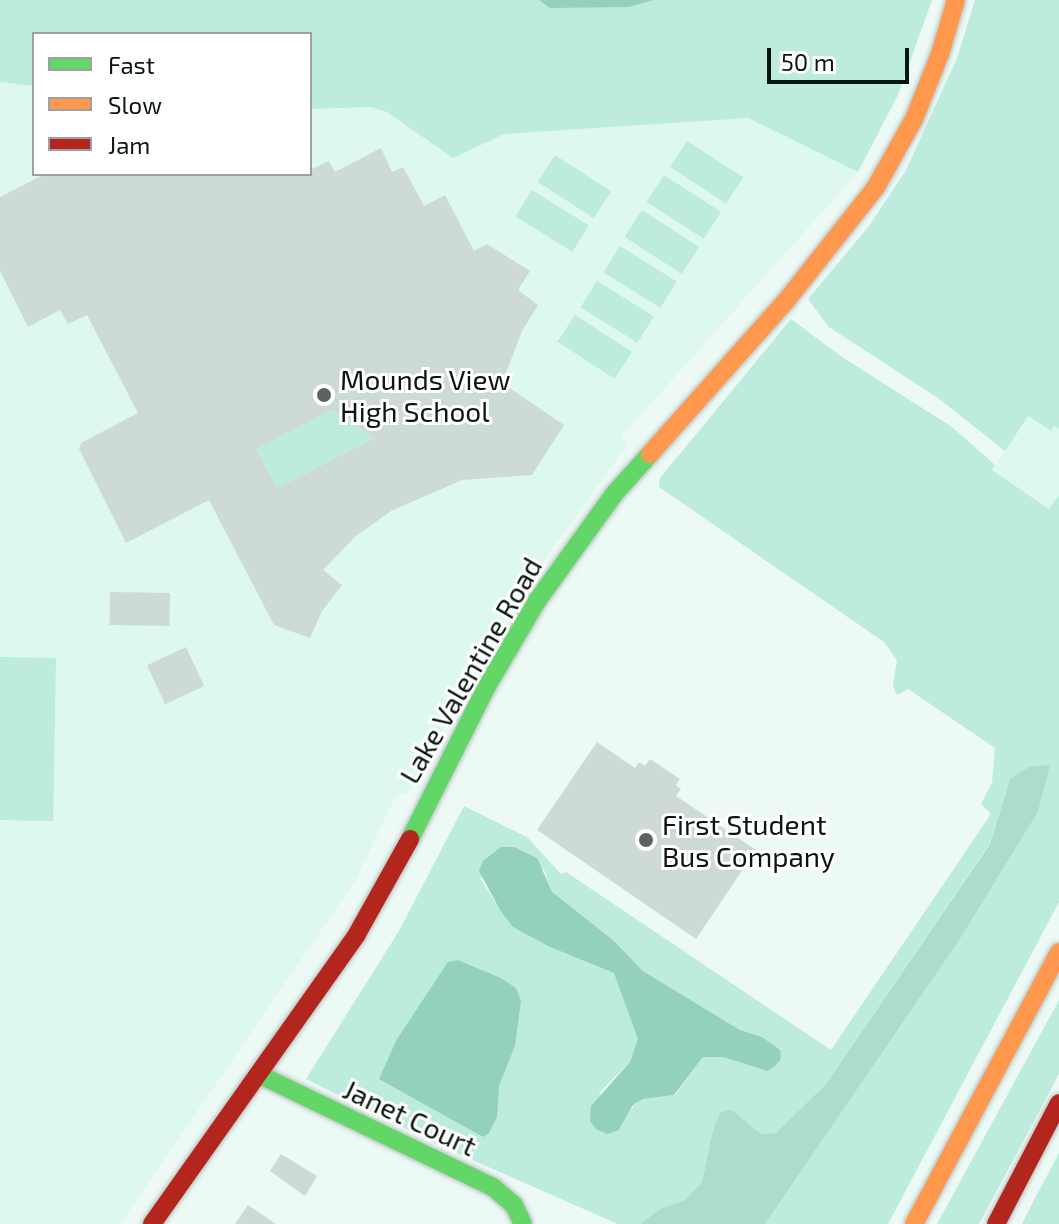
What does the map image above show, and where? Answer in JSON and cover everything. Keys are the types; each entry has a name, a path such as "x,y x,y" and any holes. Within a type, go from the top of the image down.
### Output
{"main road":[{"name":"Lake Valentine Road","path":"152,1224 260,1075 377,900 487,686 537,601 615,493 786,301 876,187 914,119 940,54 956,0"},
{"path":"914,1224 1059,952"},
{"name":"Janet Court","path":"260,1075 493,1187 514,1205 523,1224"},
{"path":"996,1224 1059,1103"}],"shaded area":[{"path":"0,0 932,0 898,95 858,172 748,118 504,134 453,158 387,112 371,107 312,109 312,32 32,32 32,86 0,82"},
{"path":"539,0 653,0 629,7 550,8"},
{"path":"975,0 1059,0 1059,429 1054,426 1051,431 1028,416 1005,451 938,398 829,327 808,299 869,226 906,170 957,58"},
{"path":"0,82 32,86 32,176 312,176 312,109 371,107 387,112 453,158 504,134 748,118 858,172 621,437 628,444 514,602 407,793 396,795 355,881 120,1224 0,1224"},
{"path":"687,141 743,177 726,203 670,167"},
{"path":"555,155 611,191 594,218 538,182"},
{"path":"664,175 721,212 704,239 647,202"},
{"path":"532,190 589,226 572,252 516,216"},
{"path":"642,210 699,247 682,274 625,237"},
{"path":"620,246 677,282 660,308 604,272"},
{"path":"597,281 654,317 637,343 581,307"},
{"path":"575,315 632,352 615,379 558,342"},
{"path":"791,319 842,357 952,427 995,465 992,470 1049,509 1059,495 1059,902 888,1224 765,1224 960,939 1038,812 1049,765 1010,779 990,843 826,1084 776,1133 761,1134 732,1110 713,1130 702,1182 685,1200 660,1209 640,1224 618,1224 438,1145 306,1079 399,931 464,806 527,837 561,874 566,872 831,1050 991,814 981,804 992,782 995,748 908,689 897,695 893,686 897,660 884,642 659,487 660,478","holes":["544,869 551,892 613,940 643,971 740,1030 762,1037 767,1071 723,1057 703,1057 675,1095 643,1099 634,1105 619,1130 599,1093 630,1062 639,1039 615,973 500,910 480,878","458,960 501,978 515,1046 499,1086 493,1126 482,1137 397,1039 449,962"]},
{"path":"332,410 375,438 277,488 256,449"},
{"path":"1028,416 1050,431 1054,426 1059,429 1059,495 1049,509 992,470"},
{"path":"0,657 56,658 53,821 0,820"},
{"path":"1050,765 1038,812 960,939 765,1224 640,1224 660,1209 685,1200 702,1182 713,1130 721,1112 732,1110 761,1134 776,1133 826,1084 990,844 1010,779 1029,767"},
{"path":"501,847 514,847 537,858 552,892 613,940 643,971 740,1030 762,1037 780,1050 781,1059 767,1071 723,1057 703,1057 674,1095 643,1099 633,1105 619,1130 607,1134 596,1129 590,1121 591,1106 630,1062 638,1039 614,973 548,946 513,927 500,910 479,871 483,861"},
{"path":"458,960 501,978 516,988 521,1001 515,1046 499,1086 497,1117 489,1133 483,1137 379,1079 397,1039 448,962"},
{"path":"1059,1000 1059,1074 979,1224 937,1224"},
{"path":"1059,1153 1059,1224 1022,1224 1033,1202"}],"building":[{"name":"Mounds View High School","path":"381,148 392,172 403,167 424,206 445,195 474,251 487,244 530,271 518,290 538,305 522,331 502,383 564,425 532,475 462,480 391,511 356,536 323,570 342,585 322,611 310,638 274,625 209,500 126,543 79,449 81,443 138,413 87,315 68,324 60,310 28,327 0,271 0,197 41,176 312,176 312,169 329,161 335,172","holes":["332,410 375,438 277,488 256,449"]},
{"path":"110,592 170,593 169,626 109,625"},
{"path":"186,647 204,686 165,704 147,665"},
{"name":"First Student Bus Company","path":"597,742 635,768 639,762 645,766 650,759 680,779 676,785 681,789 676,796 756,850 696,939 537,830"},
{"path":"281,1154 317,1176 305,1196 270,1171"},
{"path":"248,1205 276,1224 235,1224"}],"traffic: fast":[{"path":"410,839 487,686 537,601 615,493 650,454"},
{"path":"260,1075 493,1187 514,1205 523,1224"}],"traffic: slow":[{"path":"650,454 786,301 876,187 914,119 940,54 956,0"},
{"path":"914,1224 1059,952"}],"traffic: jam":[{"path":"152,1224 357,934 410,839"},
{"path":"996,1224 1059,1103"}],"place":[{"name":"Mounds View High School","path":"324,395"},
{"name":"First Student Bus Company","path":"646,840"}]}
